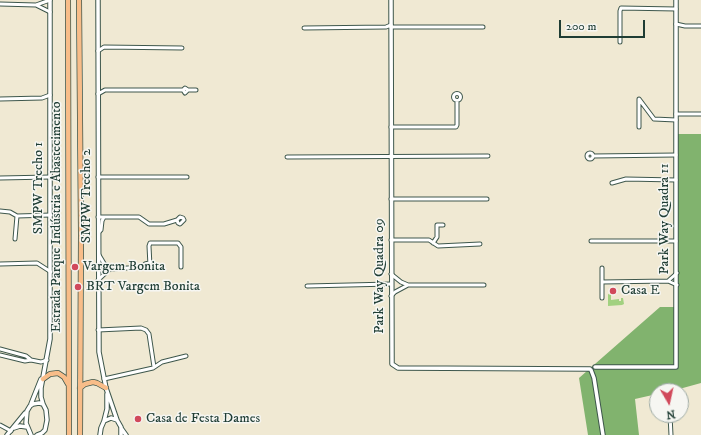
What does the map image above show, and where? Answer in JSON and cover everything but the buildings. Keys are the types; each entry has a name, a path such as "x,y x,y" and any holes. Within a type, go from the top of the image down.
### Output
{"highway":[{"name":"Estrada Parque Indústria e Abastecimento","path":"68,0 69,435"},
{"name":"Estrada Parque Indústria e Abastecimento","path":"79,0 81,236 80,435"},
{"path":"43,377 58,373 64,377 69,388"},
{"path":"80,388 85,384 93,382 98,383 106,390"}],"street":[{"path":"0,4 36,4 50,0"},
{"name":"SMPW Trecho 1","path":"43,377 50,339 50,0"},
{"name":"SMPW Trecho 2","path":"98,0 98,330 99,352 106,390"},
{"name":"Park Way Quadra 09","path":"391,0 392,362 396,368 593,368"},
{"name":"Park Way Quadra 11","path":"593,368 676,367 676,0"},
{"path":"36,4 50,12"},
{"path":"620,42 621,8 676,9"},
{"path":"676,24 685,26 701,26"},
{"path":"676,30 685,26"},
{"path":"304,28 483,27"},
{"path":"98,44 104,47 182,48"},
{"path":"98,51 104,47"},
{"path":"98,88 104,90 183,90 186,93 188,90 196,90"},
{"path":"98,94 104,90"},
{"path":"0,98 42,98 50,95"},
{"path":"42,98 50,101"},
{"path":"639,127 639,99 654,119 676,120"},
{"path":"391,127 456,127 457,101"},
{"path":"676,114 701,114"},
{"path":"593,156 676,155"},
{"path":"287,158 488,156"},
{"path":"0,178 50,177"},
{"path":"98,177 187,177"},
{"path":"612,183 626,179 676,180"},
{"path":"391,199 486,199"},
{"path":"0,211 10,212 17,216 51,215"},
{"path":"16,239 17,216"},
{"path":"98,217 139,217 148,224 164,224 177,220"},
{"path":"98,233 101,230 101,223 104,217"},
{"path":"433,243 437,237 437,225 444,225"},
{"path":"391,240 431,240 437,246 480,244"},
{"path":"590,241 676,241"},
{"path":"98,280 110,269 145,267 145,264 149,263 150,243 178,243 181,247 181,267"},
{"path":"98,254 103,263 110,269"},
{"path":"0,264 37,263 51,272"},
{"path":"602,268 602,298"},
{"path":"668,280 676,273"},
{"path":"391,274 401,282 408,285 484,285"},
{"path":"602,282 668,280 677,285"},
{"path":"401,282 401,288"},
{"path":"307,286 391,284"},
{"path":"391,296 401,288 408,285"},
{"path":"98,330 141,328 146,330 149,334 154,367"},
{"path":"0,349 26,356 30,360"},
{"path":"5,356 6,350"},
{"path":"0,355 21,360 41,362 47,360"},
{"path":"21,360 23,355"},
{"path":"104,379 154,367 162,362 186,356"},
{"path":"41,362 45,370"},
{"path":"593,368 603,435"},
{"path":"43,377 41,393 47,415 47,425 43,435"},
{"path":"0,424 4,428 7,435 27,411 43,377"},
{"path":"106,390 117,420 126,435"},
{"path":"100,435 107,409 106,390"},
{"path":"30,406 36,403 43,404"},
{"path":"27,411 27,427 31,434 37,435 45,430"},
{"path":"104,420 111,418 117,420"},
{"path":"670,423 670,435"},
{"path":"4,428 12,430 20,426 27,427"},
{"path":"121,427 121,435"}],"green space":[{"path":"674,134 701,134 701,383 689,386 689,383 649,383 649,396 635,399 639,435 588,435 579,378 660,307 678,307"},
{"path":"608,294 611,295 611,300 619,299 619,301 621,301 621,298 623,298 624,304 608,306"}],"place":[{"name":"Vargem Bonita","path":"75,267"},
{"name":"BRT Vargem Bonita","path":"78,287"},
{"name":"Casa E","path":"613,291"},
{"name":"Casa de Festa Dames","path":"138,419"}]}
